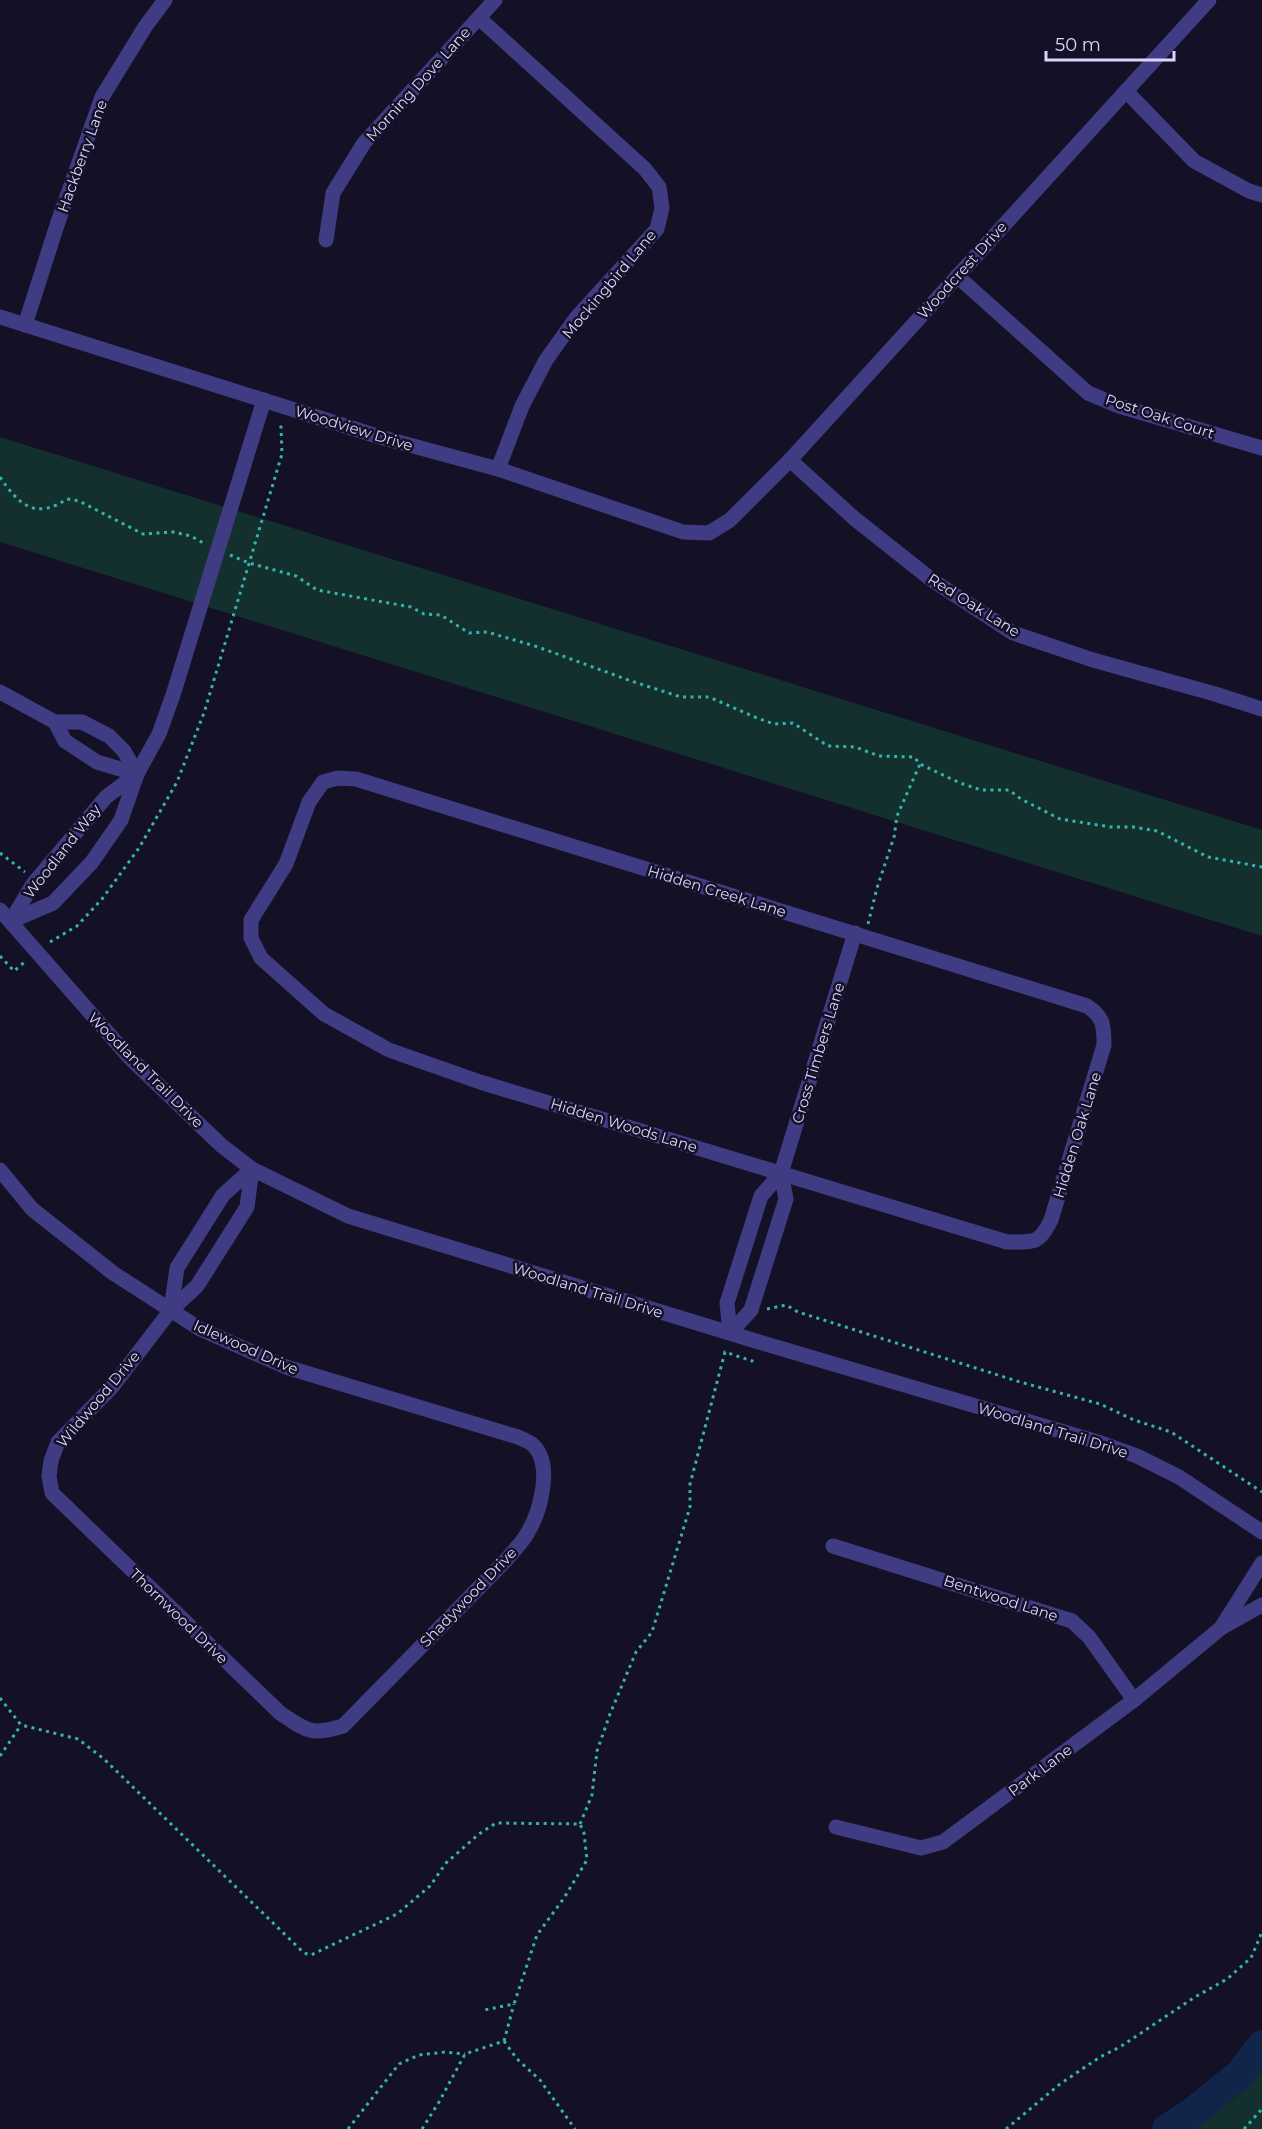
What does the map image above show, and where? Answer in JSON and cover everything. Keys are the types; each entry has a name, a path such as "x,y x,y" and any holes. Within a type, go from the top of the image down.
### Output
{"street":[{"name":"Hackberry Lane","path":"25,325 102,96 145,27 165,0"},
{"name":"Morning Dove Lane","path":"326,240 333,193 364,143 495,0"},
{"name":"Woodcrest Drive","path":"709,533 730,520 790,460 1209,0"},
{"name":"Mockingbird Lane","path":"479,18 645,170 659,187 662,208 657,229 576,318 546,360 522,406 498,470"},
{"path":"1126,91 1194,161 1249,191 1262,195"},
{"name":"Post Oak Court","path":"957,276 1088,393 1119,406 1262,448"},
{"name":"Woodview Drive","path":"0,317 380,437 498,470 683,532 709,533"},
{"name":"Woodland Way","path":"6,915 53,903 92,862 121,820 137,774 159,734 173,695 264,400"},
{"name":"Red Oak Lane","path":"790,460 855,519 932,580 1013,633 1093,660 1262,709"},
{"path":"0,692 55,722 82,722 109,736 124,751 137,774"},
{"path":"55,722 65,741 97,762 137,774"},
{"name":"Woodland Way","path":"6,915 106,797 137,774"},
{"name":"Hidden Creek Lane","path":"251,938 251,920 286,864 309,802 323,782 338,778 356,779 1087,1006 1097,1012 1104,1022"},
{"name":"Woodland Trail Drive","path":"6,915 130,1058 222,1146 252,1169 348,1216 759,1342 1090,1439 1137,1456 1179,1478 1262,1532"},
{"name":"Cross Timbers Lane","path":"730,1333 727,1302 761,1196 781,1173 860,935"},
{"name":"Hidden Woods Lane","path":"251,938 261,958 324,1014 389,1050 480,1082 1007,1242 1034,1241"},
{"name":"Hidden Oak Lane","path":"1034,1241 1044,1235 1051,1220 1104,1045 1104,1022"},
{"name":"Wildwood Drive","path":"171,1310 177,1268 223,1195 252,1169"},
{"name":"Wildwood Drive","path":"51,1461 58,1442 112,1387 171,1310 197,1286 247,1207 252,1169"},
{"name":"Idlewood Drive","path":"0,1170 32,1209 113,1273 200,1329 286,1367 518,1437 534,1446"},
{"name":"Cross Timbers Lane","path":"730,1333 751,1310 786,1199 781,1173"},
{"name":"Shadywood Drive","path":"343,1726 507,1558 528,1532 544,1482 543,1465 534,1446"},
{"name":"Thornwood Drive","path":"51,1461 52,1493 280,1713 300,1726 321,1733 343,1726"},
{"name":"Bentwood Lane","path":"833,1546 1072,1621 1089,1637 1134,1700"},
{"name":"Park Lane","path":"1221,1628 1262,1563"},
{"name":"Park Lane","path":"836,1827 921,1848 943,1842 1134,1700 1221,1628 1262,1605"}],"path":[{"path":"0,477 10,493 24,506 41,509 54,508 67,499 79,501 143,534 173,532 191,536 249,563 296,576 317,591 411,607 424,614 441,615 469,633 487,632 538,647 681,697 709,697 774,724 793,723 828,746 855,747 879,756 914,758 920,764 960,783 981,789 1009,790 1028,803 1060,819 1157,831 1208,857 1262,867"},
{"path":"860,935 894,837 897,816 920,764"},
{"path":"0,853 25,871 33,884"},
{"path":"767,1309 786,1305 798,1312 887,1341 1100,1404 1134,1420 1171,1432 1262,1492"},
{"path":"504,2041 537,1935 564,1898 587,1860 584,1833 580,1824 592,1795 597,1751 636,1652 652,1632 690,1507 690,1484 726,1352 752,1361 759,1342"},
{"path":"0,1698 21,1725 78,1738 104,1759 304,1953 311,1955 397,1914 430,1886 446,1863 496,1822 580,1824"},
{"path":"0,1756 21,1725"},
{"path":"1006,2129 1060,2084 1100,2056 1120,2047 1195,1997 1227,1979 1251,1958 1262,1932"},
{"path":"484,2010 514,2004"},
{"path":"348,2129 399,2064 419,2055 445,2052 465,2054 504,2041"},
{"path":"504,2041 518,2059 540,2080 575,2129"},
{"path":"422,2129 440,2102 465,2054"},
{"path":"1244,2129 1262,2109"}],"green space":[{"path":"0,437 1262,830 1262,936 0,542"},
{"path":"1262,2060 1262,2129 1184,2129 1247,2080"}],"waterway":[{"path":"1167,2129 1193,2112 1240,2074 1262,2045"}]}
